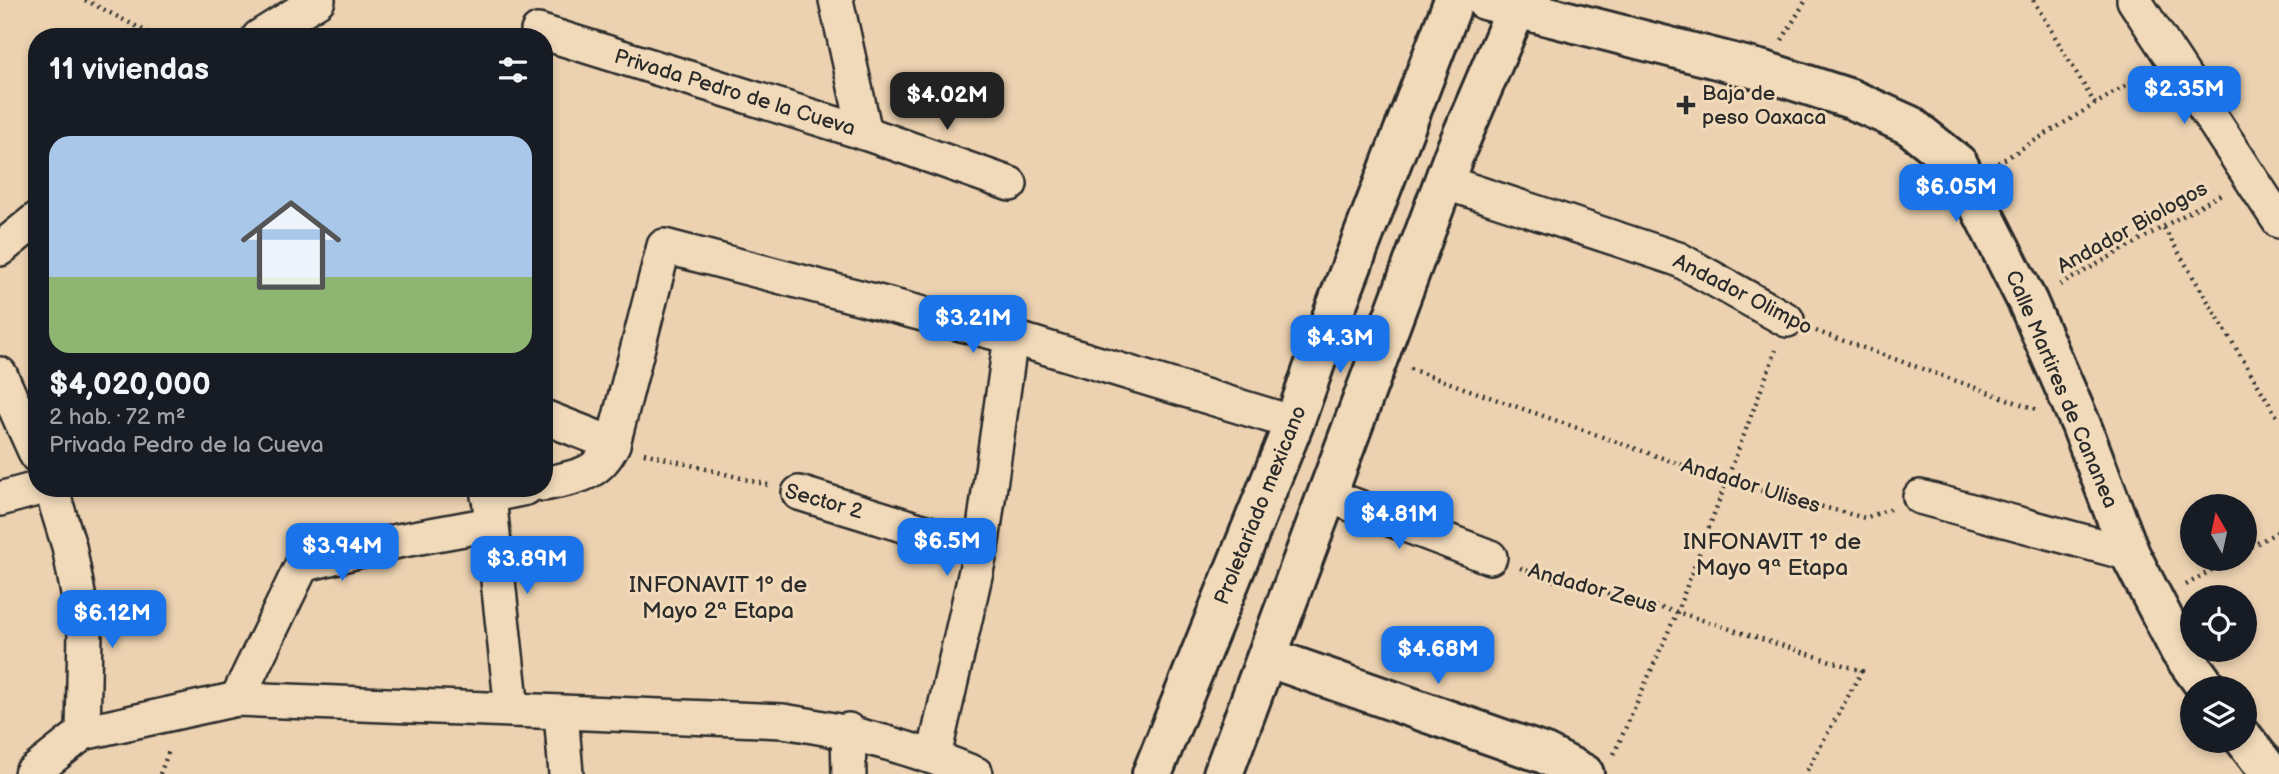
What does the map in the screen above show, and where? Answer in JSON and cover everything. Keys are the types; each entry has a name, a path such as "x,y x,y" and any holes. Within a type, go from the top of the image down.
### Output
{"main road":[{"name":"Proletariado mexicano","path":"1152,774 1294,423 1454,0"},
{"path":"1223,774 1444,182 1507,3"},
{"name":"Calle Martires de Cananea","path":"1507,3 1764,71 1850,99 1909,125 1958,164 2028,303 2081,425 2130,554 2180,651 2198,676"},
{"path":"1324,338 1378,357"},
{"path":"1267,657 1545,754 1597,768"},
{"path":"2255,753 2271,774"}],"street":[{"path":"274,28 318,0"},
{"path":"836,0 865,133"},
{"path":"2134,0 2279,221"},
{"name":"Privada Pedro de la Cueva","path":"553,37 865,133 1010,184"},
{"name":"Andador Olimpo","path":"1444,182 1678,259 1787,320"},
{"path":"0,249 28,226"},
{"path":"553,481 592,470 604,463 613,444 664,246 1011,337 1294,423"},
{"path":"934,756 981,549 1011,337"},
{"path":"0,374 28,436"},
{"path":"553,421 613,444"},
{"path":"0,499 28,491"},
{"name":"Sector 2","path":"799,493 981,549"},
{"path":"1327,495 1490,557"},
{"path":"54,497 69,546 85,631 83,733"},
{"path":"1920,498 2130,554"},
{"path":"237,699 302,565 398,541 489,503 512,710"},
{"path":"31,774 83,733 237,699 783,720 848,730 934,756 976,774"},
{"path":"561,712 566,774"},
{"path":"848,730 849,774"}],"path":[{"path":"85,0 139,28"},
{"path":"1764,71 1806,0"},
{"path":"2033,0 2095,104"},
{"path":"1968,182 2172,57"},
{"name":"Andador Biologos","path":"2028,303 2250,177"},
{"path":"2164,228 2279,420"},
{"path":"1597,768 1677,612 1787,320"},
{"name":"Andador Olimpo","path":"1787,320 2081,425"},
{"name":"Andador Ulises","path":"1378,357 1727,479 1865,518 1920,498"},
{"name":"Sector 2","path":"613,444 799,493"},
{"path":"2258,543 2279,531"},
{"name":"Andador Zeus","path":"1490,557 1552,580 1677,612 1862,671 1805,774"},
{"path":"2155,603 2210,571"}],"place":[{"name":"Baja de peso Oaxaca","path":"1686,105"}],"district":[{"name":"INFONAVIT 1º de Mayo 9ª Etapa","path":"1772,554"},
{"name":"INFONAVIT 1º de Mayo 2ª Etapa","path":"718,597"}]}
